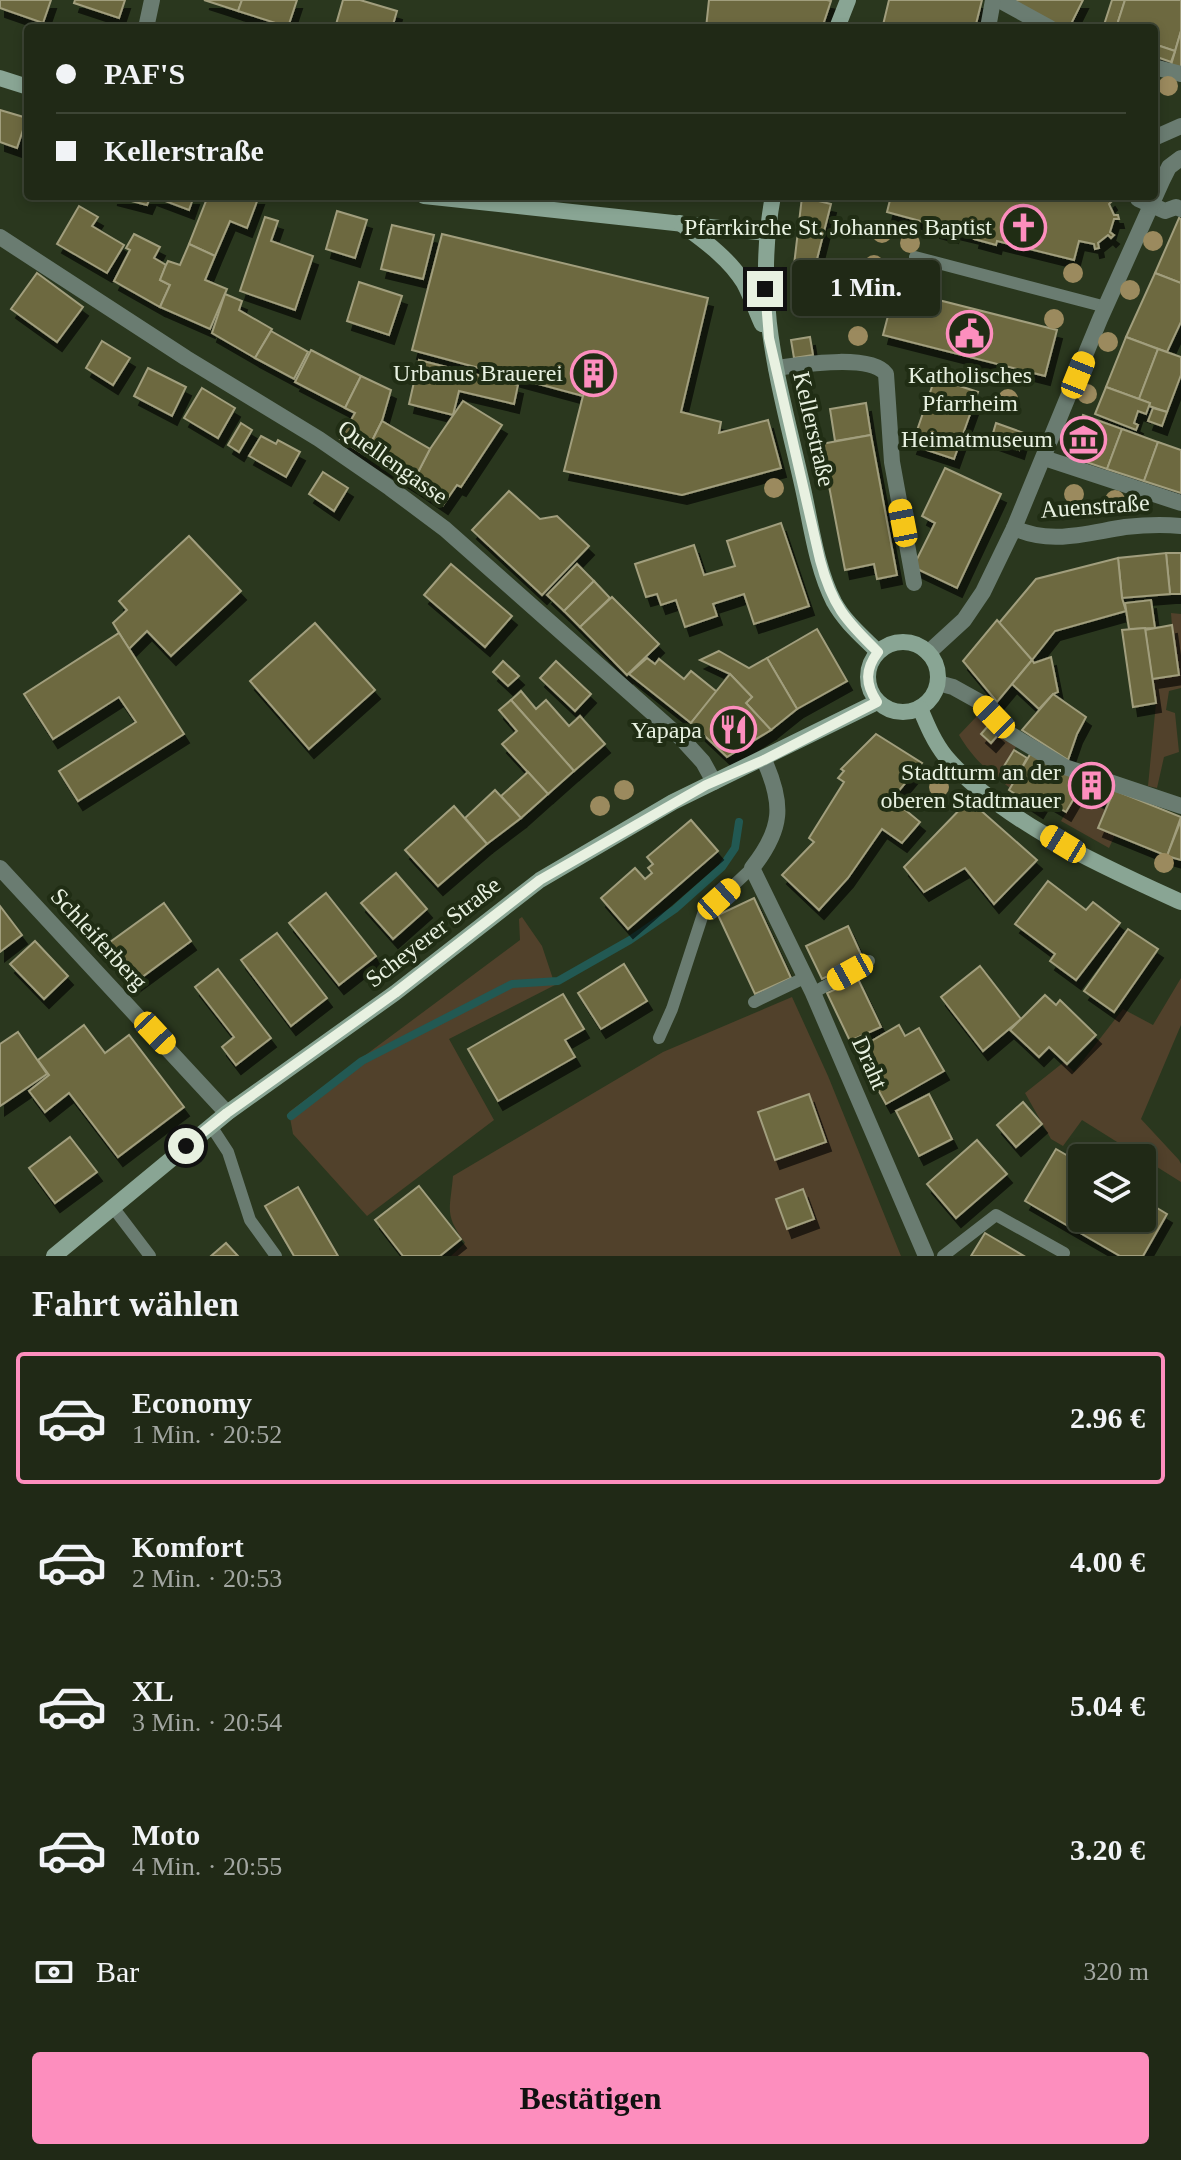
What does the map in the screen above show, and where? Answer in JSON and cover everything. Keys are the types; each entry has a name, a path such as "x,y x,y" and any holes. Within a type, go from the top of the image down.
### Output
{"street":[{"path":"147,24 152,0"},
{"path":"839,24 848,0"},
{"path":"989,24 993,0"},
{"path":"999,0 1043,24"},
{"path":"1158,68 1181,74"},
{"path":"0,78 24,86"},
{"path":"1158,136 1181,126"},
{"path":"1158,182 1181,158"},
{"path":"463,200 767,233"},
{"name":"Kellerstraße","path":"772,200 767,233 765,289 769,338 826,583 846,621 878,652"},
{"path":"928,653 972,611 1014,528 1106,307 1144,200 1165,211 1179,208"},
{"path":"679,222 722,257 744,283 769,338"},
{"name":"Quellengasse","path":"0,237 186,358 319,439 445,529 682,739 703,762 714,782"},
{"path":"776,368 827,360 876,366 886,374 892,462 914,583"},
{"name":"Auenstraße","path":"1044,458 1181,503"},
{"name":"Auenstraße","path":"1014,528 1040,538 1148,525 1181,526"},
{"path":"898,642 920,646 928,653 937,670 938,683 932,698 920,708 906,712 895,712 877,702 868,682 868,671 878,652 898,642"},
{"path":"938,683 953,687 980,702 1010,734 1065,767 1181,806"},
{"name":"Scheyerer Straße","path":"58,1254 227,1113 395,993 540,880 714,782 877,702"},
{"path":"920,708 933,738 945,755 994,799 1063,844 1181,902"},
{"path":"752,868 777,827 777,793 764,760"},
{"name":"Schleiferberg","path":"0,868 227,1113"},
{"name":"Draht","path":"752,868 806,977 926,1256"}],"lane":[{"path":"915,257 1106,307"},
{"path":"659,1038 672,1009 703,914 752,868"},
{"path":"813,993 869,961"},
{"path":"754,1002 806,977"},
{"path":"211,1126 228,1152 250,1220 276,1256"},
{"path":"112,1206 150,1256"},
{"path":"943,1256 996,1215 1064,1253"}],"shaded area":[{"path":"1171,613 1181,614 1181,688 1169,691 1166,710 1175,713 1179,752 1164,757 1157,788 1148,786 1156,703 1151,679 1174,654"},
{"path":"977,716 989,725 981,734 991,743 999,734 1017,745 1001,771 1015,780 1010,788 982,764 959,735"},
{"path":"1080,788 1095,797 1092,804 1105,810 1099,828 1115,835 1109,848 1061,821"},
{"path":"522,917 542,946 555,985 449,1039 494,1120 367,1216 293,1134 289,1112 520,940 519,919"},
{"path":"1181,978 1181,1025 1141,1119 1179,1160 1181,1182 1156,1166 1156,1144 1120,1144 1082,1120 1063,1146 1051,1139 1025,1093 1064,1062 1074,1072 1123,1009 1153,1025"},
{"path":"792,997 828,1076 901,1256 451,1256 465,1243 451,1218 453,1176 663,1052","holes":["809,1094 826,1142 775,1160 758,1112","803,1189 814,1219 787,1229 776,1199"]}],"building":[{"path":"0,0 51,0 43,23 0,8"},
{"path":"75,0 125,0 119,18 74,3"},
{"path":"204,0 242,0 238,11"},
{"path":"242,0 297,0 289,24 279,24 238,11"},
{"path":"343,0 360,0 397,11 393,24 336,24"},
{"path":"709,0 831,1 823,24 706,24"},
{"path":"889,0 982,0 976,24 883,24"},
{"path":"1006,0 1083,0 1071,24 1052,24"},
{"path":"1112,0 1125,0 1117,24 1104,24"},
{"path":"1125,0 1181,0 1181,31 1175,51 1158,45 1158,24 1117,24"},
{"path":"1181,31 1181,68 1171,65"},
{"path":"1158,45 1175,51 1171,62 1158,57"},
{"path":"0,110 24,117 17,148 0,142"},
{"path":"128,200 149,200 147,205"},
{"path":"163,200 193,200 189,210"},
{"path":"206,200 258,200 247,228 230,221 215,256 189,244"},
{"path":"802,200 831,204 814,271 794,265"},
{"name":"Pfarrkirche St. Johannes Baptist","path":"890,200 1111,200 1109,204 1119,219 1114,219 1110,232 1114,235 1111,238 1108,235 1098,243 1099,248 1079,241 1074,260 997,241 996,245 954,230 953,234 935,229 935,225 887,212"},
{"path":"79,206 98,217 92,226 124,245 107,273 57,244"},
{"path":"337,211 367,220 355,258 326,249"},
{"path":"265,217 278,221 271,241 313,256 295,310 240,291"},
{"path":"1181,219 1181,283 1155,273"},
{"path":"392,225 434,235 423,279 381,269"},
{"path":"134,234 160,247 154,258 166,265 160,280 170,285 160,307 114,281 130,250 126,248"},
{"name":"Urbanus Brauerei","path":"442,234 708,298 681,412 721,422 719,433 768,420 781,468 682,495 564,471 583,396 412,350"},
{"path":"189,244 215,256 205,280 227,289 210,329 160,307 170,285 160,280 166,265 168,261 180,265"},
{"path":"37,273 83,307 57,342 11,309"},
{"path":"1155,273 1181,283 1181,322 1167,352 1126,337"},
{"path":"359,282 402,296 389,335 347,321"},
{"name":"Katholisches Pfarrheim","path":"895,289 1057,330 1045,376 883,335"},
{"path":"225,294 242,301 239,310 272,329 255,358 212,333"},
{"path":"271,331 308,352 294,379 255,358"},
{"path":"810,337 813,355 794,358 791,340"},
{"path":"1126,337 1158,349 1139,399 1106,387"},
{"path":"102,341 130,358 113,385 86,368"},
{"path":"1158,349 1181,357 1181,375 1167,412 1139,399"},
{"path":"311,350 361,376 345,408 295,382"},
{"path":"419,360 518,385 514,404 459,391 453,415 409,404"},
{"path":"148,368 186,387 172,416 134,396"},
{"path":"361,376 391,390 382,421 365,455 340,439 355,413 345,408"},
{"path":"935,378 978,392 954,459 912,445"},
{"path":"1106,387 1150,403 1146,414 1138,411 1134,423 1138,425 1136,430 1095,414"},
{"path":"202,388 235,408 218,438 184,418"},
{"path":"463,401 502,425 461,487 457,485 443,505 412,484 430,449"},
{"path":"866,403 871,435 835,441 830,409"},
{"path":"1153,408 1167,412 1162,426 1148,421"},
{"path":"1083,415 1122,429 1107,469 1068,456"},
{"path":"382,421 430,449 412,484 365,455"},
{"path":"241,423 252,430 239,452 228,445"},
{"path":"996,423 1024,433 1019,450 991,440"},
{"path":"1122,429 1158,442 1144,481 1107,469"},
{"path":"871,435 897,575 877,579 874,564 845,570 821,444"},
{"path":"261,436 276,444 278,440 300,452 286,477 249,456"},
{"path":"1158,442 1181,450 1181,493 1144,481"},
{"path":"945,468 1001,494 957,588 913,567 935,523 922,516"},
{"path":"323,472 348,488 334,511 309,494"},
{"path":"509,491 540,519 557,516 589,546 542,595 472,530"},
{"path":"781,523 809,606 754,624 744,594 713,604 717,616 685,627 676,600 661,605 657,594 646,597 635,564 694,545 704,575 735,566 727,541"},
{"path":"189,536 241,591 171,656 147,631 129,649 113,623 127,610 119,601"},
{"path":"1166,553 1181,553 1181,594 1170,594"},
{"path":"1166,553 1170,594 1122,598 1118,558"},
{"path":"1118,558 1126,611 1055,631 1032,660 999,623 1036,579"},
{"path":"451,564 512,616 485,647 424,595"},
{"path":"577,564 594,581 564,611 547,595"},
{"path":"594,581 610,598 580,627 564,611"},
{"path":"612,597 659,644 627,675 580,627"},
{"path":"1151,600 1155,628 1129,629 1125,603"},
{"path":"997,620 1032,660 997,702 963,661"},
{"path":"315,623 375,690 309,749 250,681"},
{"path":"1172,625 1179,675 1152,679 1145,630"},
{"path":"1145,628 1156,703 1133,707 1122,630"},
{"path":"817,629 847,681 797,709 767,658"},
{"path":"119,633 184,734 78,801 59,771 136,722 119,697 53,739 24,694"},
{"path":"719,651 749,668 767,658 797,709 771,730 746,703 752,697 730,674 700,660"},
{"path":"1051,657 1058,692 1039,709 1012,684 1032,660 1034,663"},
{"path":"647,658 655,664 659,659 684,679 691,671 717,692 691,723 629,674"},
{"path":"503,661 519,676 508,686 493,672"},
{"path":"556,661 591,694 575,711 540,678"},
{"path":"730,674 752,697 746,703 771,730 727,757 691,723"},
{"path":"521,691 536,709 546,700 569,726 580,716 605,744 574,771 511,700"},
{"path":"1053,694 1086,717 1068,760 1022,730"},
{"path":"511,700 574,771 548,794 502,744 517,731 499,710"},
{"path":"989,725 999,734 991,743 981,734"},
{"path":"876,734 922,763 892,799 920,822 902,843 882,829 848,878 819,910 782,875 814,842 809,838 844,782 838,778 844,771 841,769"},
{"path":"1014,750 1027,758 1015,780 1001,771"},
{"path":"1032,751 1075,774 1071,782 1080,788 1066,812 1044,799 1038,809 1009,790"},
{"path":"528,772 548,794 521,818 501,796"},
{"name":"Stadtturm an der oberen Stadtmauer","path":"1082,774 1107,783 1100,799 1076,785"},
{"path":"495,790 521,818 487,844 465,818"},
{"path":"1114,790 1181,817 1167,856 1098,828"},
{"path":"969,800 1037,860 994,904 965,868 924,892 904,867"},
{"path":"454,806 487,844 438,886 405,850"},
{"path":"691,820 718,851 628,929 601,898 635,868 645,879 652,873 648,868 653,864 647,857"},
{"path":"1181,820 1181,860 1167,856"},
{"path":"396,873 427,909 393,939 361,903"},
{"path":"1048,881 1086,910 1093,902 1120,923 1076,980 1050,961 1055,954 1015,924"},
{"path":"326,893 376,956 339,985 289,923"},
{"path":"754,898 791,978 755,994 718,915"},
{"path":"164,903 191,941 134,983 106,945"},
{"path":"0,906 22,935 0,952"},
{"path":"848,926 863,959 822,979 806,946"},
{"path":"1128,929 1158,949 1114,1012 1084,991"},
{"path":"277,933 327,998 291,1026 241,960"},
{"path":"35,941 68,976 44,999 10,964"},
{"path":"624,964 647,1001 601,1029 578,993"},
{"path":"980,966 1021,1019 983,1051 941,997"},
{"path":"218,969 271,1038 236,1065 222,1047 234,1037 195,987"},
{"path":"858,979 881,1027 850,1041 827,993"},
{"path":"563,994 584,1029 565,1040 575,1057 498,1101 468,1049"},
{"path":"1045,995 1056,1005 1060,1000 1096,1035 1067,1064 1049,1047 1039,1057 1010,1030"},
{"path":"84,1025 105,1053 129,1035 184,1107 118,1157 69,1093 45,1112 29,1091 49,1075 38,1060"},
{"path":"899,1025 905,1036 919,1028 944,1071 886,1104 856,1050"},
{"path":"18,1032 47,1074 0,1106 0,1044"},
{"path":"809,1094 826,1142 775,1160 758,1112"},
{"path":"929,1094 952,1139 919,1156 896,1111"},
{"path":"1023,1102 1042,1124 1016,1147 997,1125"},
{"path":"70,1137 97,1172 55,1203 29,1168"},
{"path":"977,1140 1007,1174 956,1218 927,1184"},
{"path":"1056,1149 1068,1156 1068,1226 1025,1201"},
{"path":"419,1186 461,1239 440,1256 403,1256 375,1220"},
{"path":"298,1187 338,1256 294,1256 265,1206"},
{"path":"803,1189 814,1219 787,1229 776,1199"},
{"path":"1156,1207 1167,1214 1143,1256 1120,1256 1079,1232 1156,1232"},
{"path":"985,1233 1024,1256 971,1256"},
{"path":"226,1243 238,1256 211,1256"}],"waterway":[{"path":"291,1116 362,1061 512,984 558,981 630,940 675,909 722,867 735,848 739,822"}],"place":[{"name":"Pfarrkirche St. Johannes Baptist","path":"1023,227"},
{"name":"Katholisches Pfarrheim","path":"970,333"},
{"name":"Urbanus Brauerei","path":"594,373"},
{"name":"Heimatmuseum","path":"1084,439"},
{"name":"Yapapa","path":"733,730"},
{"name":"Stadtturm an der oberen Stadtmauer","path":"1092,786"}],"route":[{"path":"186,1146 227,1113 395,993 540,880 673,802 877,702 868,682 868,671 878,652 846,621 826,583 769,338 765,289"}]}
